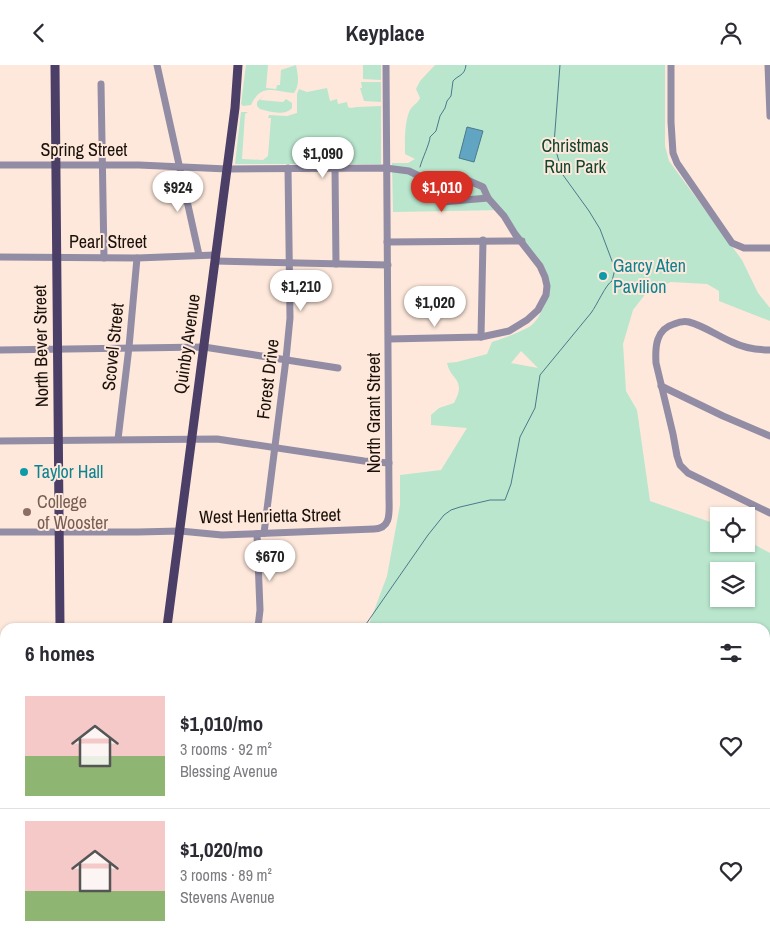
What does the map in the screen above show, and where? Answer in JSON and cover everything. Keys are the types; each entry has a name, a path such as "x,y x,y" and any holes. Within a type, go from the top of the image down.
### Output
{"main road":[{"name":"North Bever Street","path":"55,65 60,623"},
{"name":"Quinby Avenue","path":"168,623 236,103 238,65"}],"street":[{"path":"157,65 198,255"},
{"name":"North Grant Street","path":"361,529 380,529 386,525 388,520 389,339 386,65"},
{"path":"671,65 671,143 677,163 732,243 744,249 770,248"},
{"path":"768,65 770,116"},
{"path":"101,84 104,258"},
{"name":"Spring Street","path":"0,165 179,166 227,169 386,168 409,171 421,177 444,176 465,179 483,187 488,198 504,216 540,266 545,277 546,295 538,310 528,320 509,331 495,335 482,337 389,339"},
{"name":"Forest Drive","path":"258,623 260,533 274,446 290,318 288,168"},
{"path":"335,168 336,264"},
{"path":"421,177 429,194 436,201 488,198"},
{"path":"505,241 512,228"},
{"path":"482,337 483,240"},
{"path":"387,242 522,241"},
{"name":"Pearl Street","path":"0,257 137,258 198,255 290,264 388,265"},
{"name":"Scovel Street","path":"118,439 137,258"},
{"path":"770,351 734,343 688,322 669,325 660,333 656,342 656,363 672,427 676,456 680,465 688,473 770,513"},
{"path":"0,349 204,347 338,368"},
{"path":"661,386 770,436"},
{"path":"0,441 217,439 389,463"},
{"name":"West Henrietta Street","path":"0,532 180,531 222,535 361,529"}],"green space":[{"path":"246,65 268,65 266,88 276,89 277,85 280,85 281,70 296,65 298,80 296,90 294,93 274,90 263,91 255,98 251,105 243,106 241,104"},
{"path":"363,65 381,65 381,80 363,79"},
{"name":"Christmas Run Park","path":"435,65 665,65 665,146 669,161 742,260 758,293 770,308 770,321 719,301 719,291 707,284 671,282 647,292 633,310 623,344 626,391 637,410 650,501 710,522 710,552 755,552 755,545 770,553 770,623 369,623 387,576 400,505 400,475 441,470 467,428 431,425 431,415 439,408 454,403 458,395 459,385 447,363 487,354 492,342 529,327 541,313 549,292 549,281 501,210 393,212 392,163 408,163 415,159 405,154 405,132 410,110 420,98 416,89 420,81","holes":["521,351 538,368 511,363"]},
{"path":"361,82 381,82 381,102 364,101 360,88 362,88"},
{"path":"327,88 330,101 337,99 338,104 347,102 348,107 351,108 381,106 381,164 235,164 241,112 248,112 245,114 242,159 263,160 268,156 271,118 268,118 269,115 287,116 297,113 297,94 299,89 307,92"},
{"path":"263,96 260,100 283,102 286,99 292,103 292,108 281,113 260,109 257,106 257,102"}],"water":[{"path":"467,127 483,131 474,162 459,158"}],"waterway":[{"path":"420,167 430,137 436,131 440,116 451,96 453,81 463,73 466,65"},
{"path":"367,623 444,515 460,507 490,500 505,500 511,484 520,437 535,408 540,375 591,313 612,281 615,269 600,229 563,175 554,144 560,65"}],"place":[{"name":"Garcy Aten Pavilion","path":"603,276"},
{"name":"Taylor Hall","path":"24,472"},
{"name":"College of Wooster","path":"27,512"}]}
